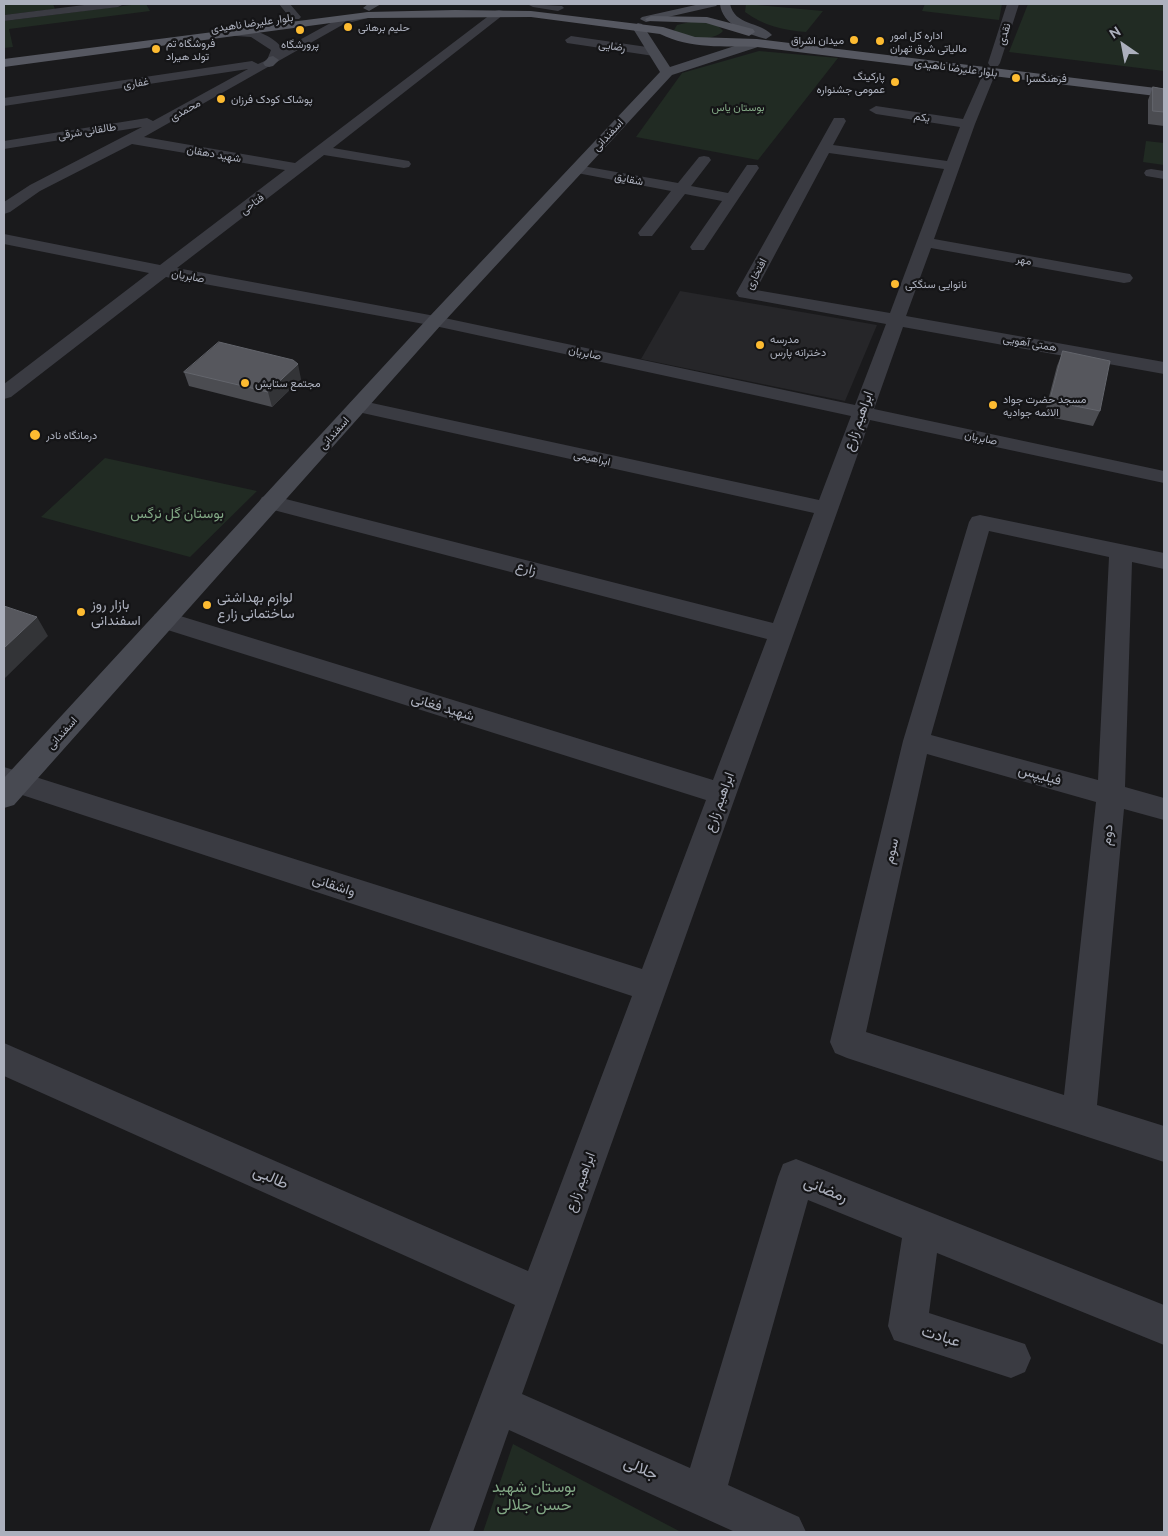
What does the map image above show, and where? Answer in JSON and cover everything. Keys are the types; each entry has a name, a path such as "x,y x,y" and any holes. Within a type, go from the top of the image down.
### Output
{"main road":[{"path":"712,4 642,23 654,52 668,72 761,39"},
{"path":"682,21 703,14 720,4"},
{"path":"725,4 725,11 730,18 761,39"},
{"name":"بلوار علیرضا ناهیدی","path":"4,56 295,17 371,9 494,10 558,8 642,23 664,30 669,35 690,40 761,39 938,56 971,65"},
{"name":"بلوار علیرضا ناهیدی","path":"4,63 226,32 371,9"},
{"name":"بلوار علیرضا ناهیدی","path":"494,10 642,23 707,20 761,39 926,64 971,65 1164,93"},
{"path":"926,64 940,61 941,59 938,56"},
{"name":"بلوار علیرضا ناهیدی","path":"992,68 1164,84"},
{"name":"اسفندانی","path":"8,786 164,620 435,321 668,72"}],"street":[{"path":"4,18 118,4"},
{"path":"284,4 295,17"},
{"path":"533,4 558,8"},
{"name":"نقدی","path":"992,68 1013,4"},
{"name":"محمدی","path":"4,209 35,188 170,118 340,22 371,9"},
{"name":"فتاحی","path":"4,393 322,150 494,10"},
{"path":"226,32 251,33 263,36 277,48 271,62"},
{"name":"رضایی","path":"571,40 654,52"},
{"name":"غفاری","path":"4,102 271,62"},
{"name":"ابراهیم زارع","path":"451,1532 861,412 952,166 992,68"},
{"name":"یکم","path":"876,110 968,124"},
{"name":"طالقانی شرقی","path":"4,145 170,118"},
{"name":"افتخاری","path":"839,121 745,293 899,313"},
{"name":"شهید دهقان","path":"130,139 298,168"},
{"path":"824,148 952,166"},
{"path":"322,150 404,164"},
{"path":"646,233 704,160"},
{"path":"698,247 752,168"},
{"name":"شقایق","path":"576,169 732,198"},
{"path":"4,193 35,188"},
{"name":"صابریان","path":"4,239 163,271 435,321 1164,477"},
{"name":"مهر","path":"924,242 1124,278"},
{"path":"849,297 899,313"},
{"name":"همتی آهویی","path":"899,313 1164,368"},
{"name":"ابراهیمی","path":"358,406 827,509"},
{"name":"زارع","path":"270,502 781,634"},
{"name":"سوم","path":"1164,561 980,522 916,741 847,1042 1164,1144"},
{"name":"دوم","path":"1079,1117 1111,795 1122,552"},
{"name":"شهید فغانی","path":"164,620 722,794"},
{"name":"فیلیپس","path":"916,741 1164,809"},
{"name":"واشقانی","path":"8,786 651,987"},
{"name":"طالبی","path":"4,1058 538,1295"},
{"name":"رمضانی","path":"703,1496 796,1177 1164,1325"},
{"name":"عبادت","path":"922,1228 908,1326 1011,1358"},
{"name":"جلالی","path":"498,1404 784,1532"}],"shaded area":[{"path":"680,291 877,325 845,401 641,359"}],"green space":[{"path":"4,4 53,4 55,9 4,15"},
{"path":"146,4 150,11 9,29 13,47 4,48 4,21"},
{"path":"746,4 823,11 806,32 789,30 759,21 745,12"},
{"path":"925,4 1002,4 999,20 922,11"},
{"path":"1028,4 1164,4 1164,71 1009,52"},
{"path":"690,22 716,25 723,31 713,37 691,38 674,30 677,25"},
{"name":"بوستان یاس","path":"759,51 838,58 758,160 636,137 682,73"},
{"path":"1146,141 1164,143 1164,165 1143,162"},
{"name":"بوستان گل نرگس","path":"105,458 257,491 190,557 41,517"},
{"name":"بوستان شهید حسن جلالی","path":"513,1444 681,1532 483,1532"}],"building":[{"path":"1153,87 1164,89 1164,112 1153,111"},
{"path":"219,342 293,360 298,364 268,392 184,372"},
{"path":"1063,351 1110,361 1100,411 1050,401"},
{"path":"4,606 37,617 4,648"}],"place":[{"name":"حلیم برهانی","path":"348,27"},
{"name":"پرورشگاه","path":"300,30"},
{"name":"میدان اشراق","path":"854,40"},
{"name":"اداره کل امور مالیاتی شرق تهران","path":"880,41"},
{"name":"فروشگاه تم تولد هیراد","path":"156,49"},
{"name":"فرهنگسرا","path":"1016,78"},
{"name":"پارکینگ عمومی جشنواره","path":"895,82"},
{"name":"پوشاک کودک فرزان","path":"221,99"},
{"name":"نانوایی سنگکی","path":"895,284"},
{"name":"مدرسه دخترانه پارس","path":"760,345"},
{"name":"مجتمع ستایش","path":"245,383"},
{"name":"مسجد حضرت جواد الائمه جوادیه","path":"993,405"},
{"name":"درمانگاه نادر","path":"35,435"},
{"name":"لوازم بهداشتی ساختمانی زارع","path":"207,605"},
{"name":"بازار روز اسفندانی","path":"81,612"}]}
